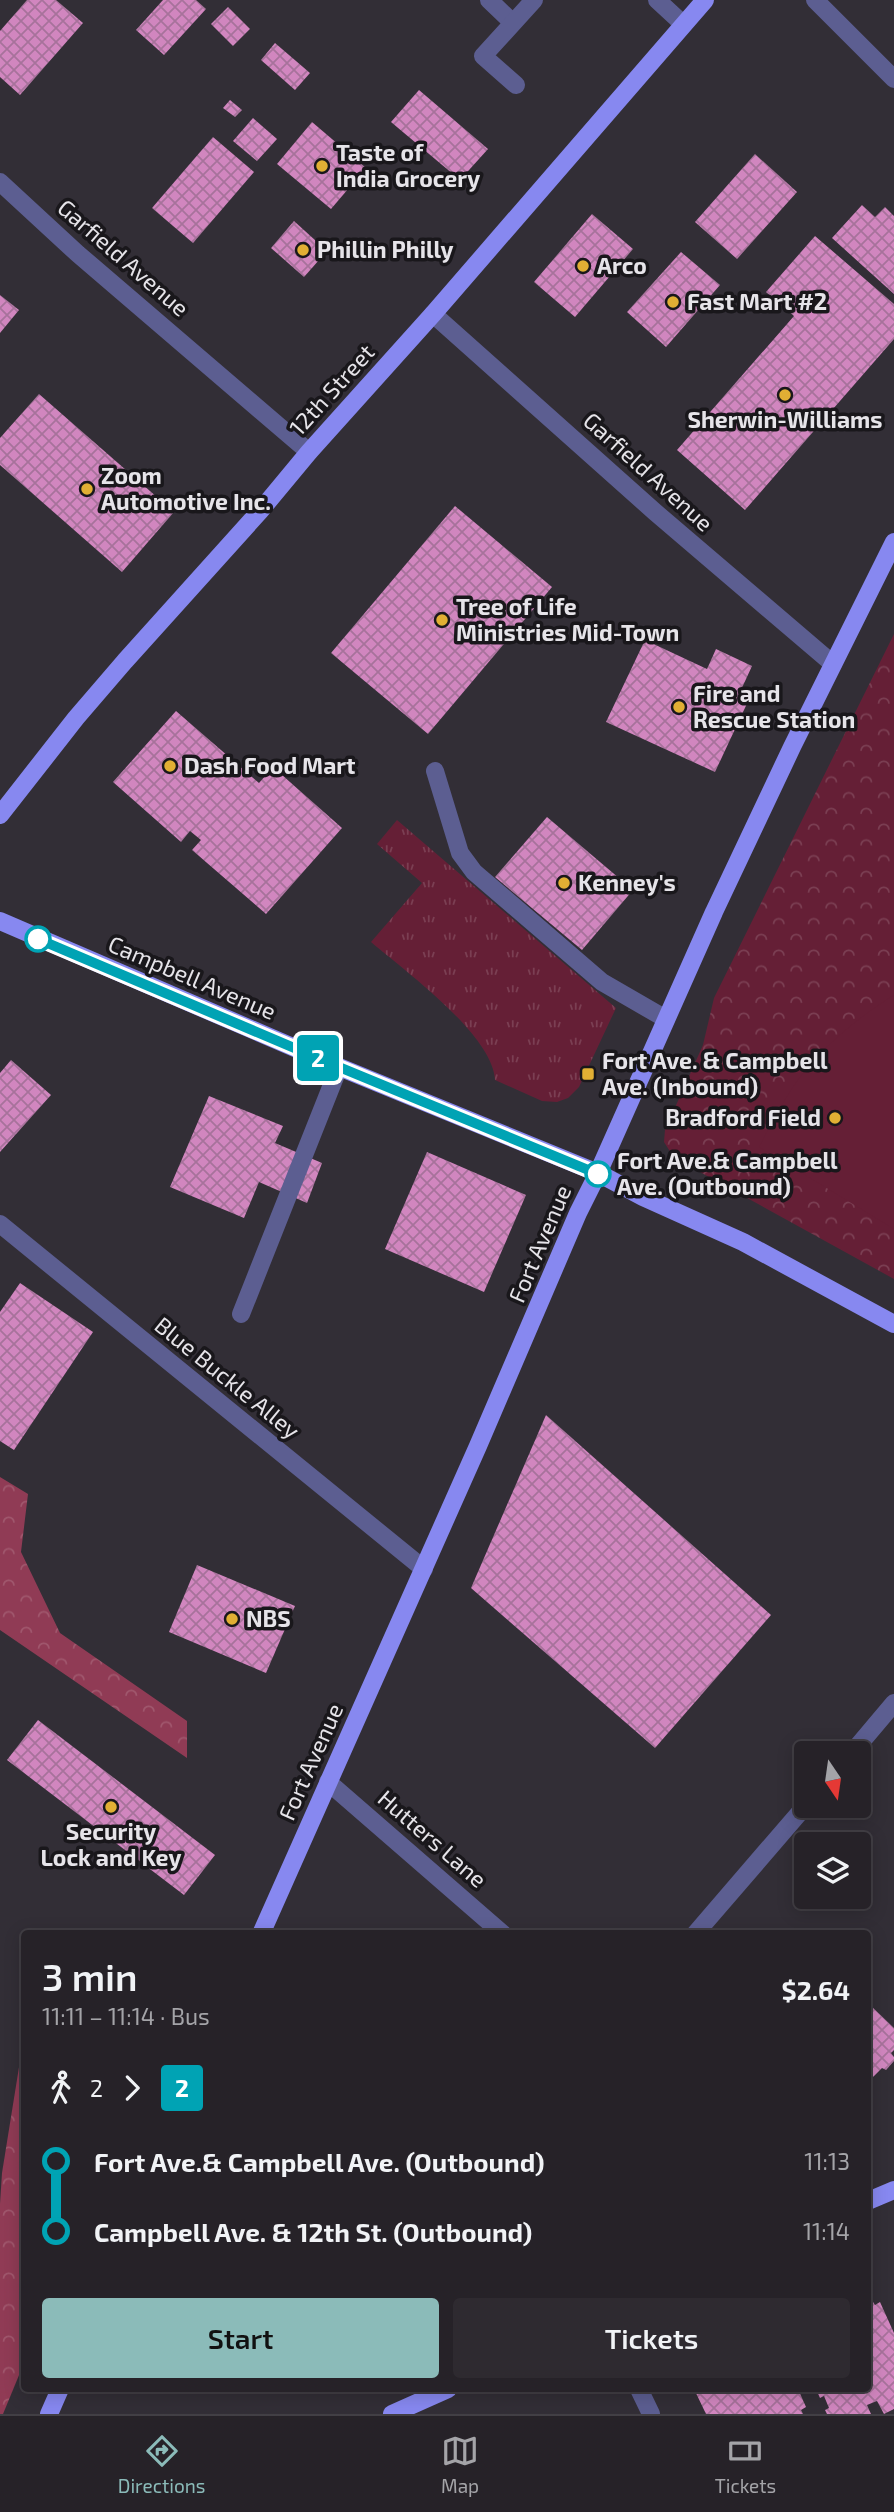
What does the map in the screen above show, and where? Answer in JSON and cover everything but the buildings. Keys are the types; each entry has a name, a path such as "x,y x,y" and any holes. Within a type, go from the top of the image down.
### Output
{"main road":[{"name":"12th Street","path":"0,815 76,718 433,314 705,0"},
{"name":"Fort Avenue","path":"263,1930 533,1322 578,1213 771,790 894,542"},
{"name":"Campbell Avenue","path":"0,921 339,1067 598,1174 743,1242 894,1324"},
{"path":"871,2200 894,2190"},
{"path":"49,2414 59,2392"},
{"path":"392,2414 441,2392"}],"street":[{"path":"489,0 512,22"},
{"path":"516,85 483,55 534,0"},
{"path":"657,0 683,24"},
{"path":"815,0 894,79"},
{"name":"Garfield Avenue","path":"0,182 78,254 309,452"},
{"name":"Garfield Avenue","path":"433,314 655,512 834,663"},
{"path":"435,771 460,853 474,872 602,982 666,1020"},
{"path":"241,1314 339,1067"},
{"name":"Blue Buckle Alley","path":"0,1224 424,1569"},
{"path":"862,1741 894,1703"},
{"name":"Hutters Lane","path":"328,1782 498,1930"},
{"path":"698,1930 795,1818"},
{"path":"640,2392 651,2414"}],"green space":[{"path":"894,634 894,1279 680,1161 664,1142 665,1130 703,1045 714,998"},
{"path":"397,820 616,1008 579,1087 568,1098 557,1102 542,1101 495,1080 491,1062 464,1024 371,942 422,883 377,844"},
{"name":"Bradford Field","path":"894,995 894,1229 759,1147 791,1090 812,1062 851,1026"},
{"path":"0,1477 28,1494 21,1552 60,1633 187,1721 187,1758 0,1630"},
{"path":"20,2061 21,2370 3,2414 0,2414 0,2204 2,2173"}],"bus line":[{"name":"2","path":"38,939 598,1174"}],"place":[{"name":"Taste of India Grocery","path":"322,166"},
{"name":"Phillin Philly","path":"303,250"},
{"name":"Arco","path":"583,266"},
{"name":"Fast Mart #2","path":"673,302"},
{"name":"Sherwin-Williams","path":"785,395"},
{"name":"Zoom Automotive Inc.","path":"87,489"},
{"name":"Tree of Life Ministries Mid-Town","path":"442,620"},
{"name":"Fire and Rescue Station","path":"679,707"},
{"name":"Dash Food Mart","path":"170,766"},
{"name":"Kenney's","path":"564,883"},
{"name":"Fort Ave. & Campbell Ave. (Inbound)","path":"588,1074"},
{"name":"Bradford Field","path":"835,1118"},
{"name":"Fort Ave.& Campbell Ave. (Outbound)","path":"598,1174"},
{"name":"NBS","path":"232,1619"},
{"name":"Security Lock and Key","path":"111,1807"}]}
